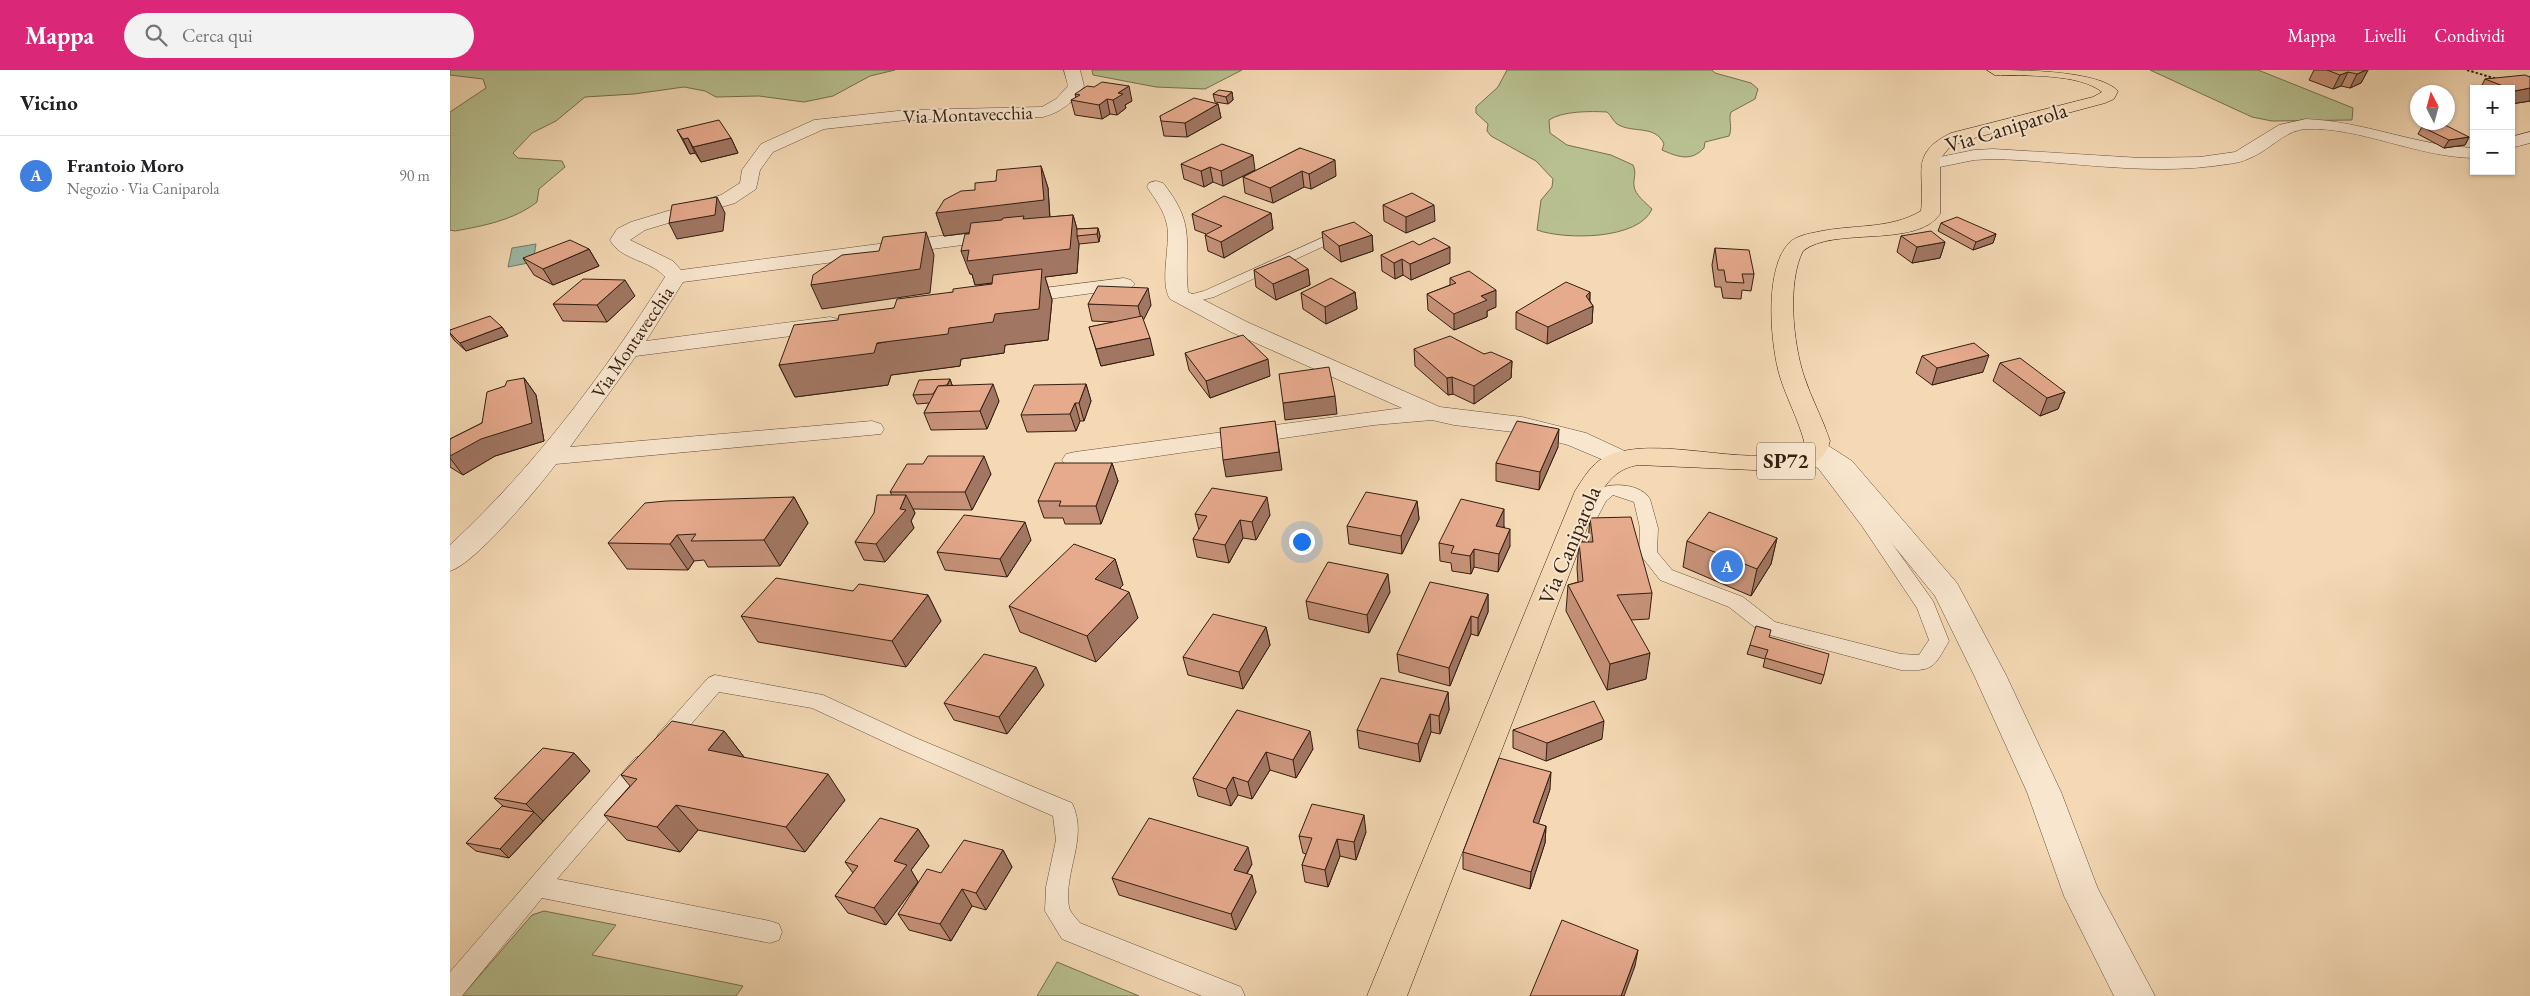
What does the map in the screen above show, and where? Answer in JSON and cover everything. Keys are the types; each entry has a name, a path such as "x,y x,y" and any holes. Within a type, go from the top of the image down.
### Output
{"main road":[{"name":"Via Caniparola","path":"1811,453 1817,441 1792,377 1784,346 1784,288 1788,263 1796,248 1802,242 1832,235 1905,226 1918,221 1930,214 1933,192 1930,164 1932,152 1946,142 2099,100 2108,96 2110,91 2107,87 2089,80 2070,76 1995,70"},
{"name":"SP72","path":"1620,459 1657,457 1762,462 1793,461 1811,453"},
{"name":"Via Caniparola","path":"1387,996 1588,491 1606,467 1620,459"}],"street":[{"name":"Via Montavecchia","path":"450,561 474,539 548,457 631,350 676,277 666,266 622,244 620,240 624,233 638,226 728,199 749,185 751,170 767,148 820,124 906,115 1043,112 1054,109 1068,98 1076,86 1072,70"},
{"path":"1930,164 1974,154 2157,162 2228,159 2248,155 2282,128 2308,124 2351,129 2439,152 2470,153"},
{"path":"2515,142 2530,137"},
{"path":"1156,186 1175,212 1179,247 1177,288 1178,294 1186,300 1239,327 1432,413 1454,418 1522,425 1578,439 1620,459"},
{"path":"676,277 1022,231"},
{"path":"988,302 1124,284"},
{"path":"631,350 852,321"},
{"path":"1075,460 1364,419 1432,413"},
{"path":"548,457 872,429"},
{"path":"1811,453 1843,467 1947,590 1990,675 2044,792 2082,896 2135,996"}],"lane":[{"path":"1186,300 1209,294 1347,231"},
{"path":"1568,544 1583,535 1597,499 1607,490 1618,488 1642,500 1649,528 1648,553 1666,575 1736,602 1769,628 1901,662 1924,663 1939,641 1926,606 1868,522 1824,464 1811,453"},
{"path":"450,991 537,886 715,682 816,701 909,744 1064,810 1067,840 1058,887 1057,911 1071,931 1232,996"},
{"path":"537,886 770,932"}],"path":[{"path":"2467,70 2506,82"}],"green space":[{"path":"450,70 895,70 870,76 833,96 804,102 759,96 716,97 705,91 684,87 634,94 585,97 556,121 532,133 513,153 518,158 562,161 565,167 539,189 537,202 508,218 455,231 450,230 450,112 486,88 483,79 450,75"},
{"path":"1092,70 1242,70 1205,89 1156,87 1093,75"},
{"path":"1507,70 1712,70 1715,73 1751,83 1758,89 1755,99 1731,112 1729,136 1705,142 1704,148 1689,157 1673,155 1662,150 1664,144 1655,134 1623,127 1617,124 1607,112 1569,113 1549,120 1550,133 1567,145 1611,155 1633,165 1636,193 1652,209 1644,219 1632,227 1617,232 1600,235 1565,235 1537,230 1541,200 1552,187 1553,179 1536,161 1491,136 1487,131 1488,124 1476,113 1476,107 1498,87"},
{"path":"2150,70 2258,70 2353,108 2352,120 2272,121 2252,117"},
{"path":"544,911 616,925 592,955 743,986 736,996 462,996 532,915"},
{"path":"1057,962 1139,996 1037,996"}],"shaded area":[{"path":"536,244 533,262 508,267 512,248"}],"building":[{"path":"2327,70 2366,70 2357,74 2348,72 2340,75"},
{"path":"2525,75 2530,77 2530,88 2515,91 2515,85 2500,85 2485,79"},
{"path":"1102,82 1129,86 1118,93 1123,94 1113,100 1107,99 1099,105 1071,100 1080,95 1075,94 1087,86 1094,87"},
{"path":"1219,90 1232,92 1226,97 1213,94"},
{"path":"1194,98 1218,104 1185,123 1161,121 1160,116"},
{"path":"719,120 731,138 693,147 688,138 683,139 677,130"},
{"path":"2428,130 2455,130 2469,137 2449,140"},
{"path":"1222,144 1253,155 1221,171 1210,167 1201,171 1181,164"},
{"path":"1300,148 1335,160 1309,174 1302,171 1270,188 1243,177"},
{"path":"1041,166 1044,200 936,213 944,200 961,191 975,190 975,183 996,181 997,170"},
{"path":"1412,193 1434,205 1406,217 1383,205"},
{"path":"1224,196 1271,213 1221,242 1205,235 1222,226 1192,214"},
{"path":"717,197 715,215 669,223 672,205"},
{"path":"1073,215 1070,249 967,261 969,250 961,251 965,234 969,234 971,223 1024,216 1023,219"},
{"path":"1957,217 1996,234 1976,242 1941,223"},
{"path":"1354,222 1372,235 1339,246 1322,232"},
{"path":"1098,228 1097,234 1077,236 1077,229"},
{"path":"1931,231 1945,242 1917,247 1901,236"},
{"path":"926,232 920,269 811,285 813,275 842,255 879,251 883,237"},
{"path":"1434,238 1450,247 1410,264 1402,259 1394,263 1381,255 1413,241 1419,245"},
{"path":"570,240 589,249 543,269 523,258"},
{"path":"1715,248 1749,250 1754,274 1742,274 1744,283 1726,282 1724,270 1718,270"},
{"path":"1289,256 1308,269 1273,284 1254,270"},
{"path":"1042,269 1039,309 995,314 993,322 949,328 948,334 877,343 874,353 779,365 794,325 838,320 839,315 894,308 897,299 953,292 953,289 992,284 993,275"},
{"path":"1469,271 1496,290 1481,296 1487,300 1454,314 1427,294 1456,283 1450,278"},
{"path":"1331,278 1355,292 1325,307 1301,293"},
{"path":"583,279 625,280 597,305 553,304"},
{"path":"1566,282 1590,292 1586,296 1593,306 1548,327 1516,312"},
{"path":"1098,286 1148,288 1138,306 1088,304"},
{"path":"490,316 502,327 460,343 450,333 450,330"},
{"path":"1142,316 1150,338 1096,349 1089,327"},
{"path":"1243,335 1268,359 1206,381 1185,353"},
{"path":"1450,336 1484,354 1491,352 1512,361 1474,386 1452,377 1447,378 1414,349"},
{"path":"1974,343 1989,355 1937,368 1922,356"},
{"path":"2020,358 2065,392 2047,398 2000,363"},
{"path":"1329,367 1335,396 1283,403 1279,374"},
{"path":"524,378 532,423 481,439 450,456 450,439 482,423 487,392 505,386 507,381"},
{"path":"950,379 947,385 938,386 933,394 913,395 919,380"},
{"path":"993,384 980,411 924,413 938,386"},
{"path":"1086,384 1079,403 1075,403 1070,414 1021,415 1034,385"},
{"path":"1275,421 1279,452 1223,460 1220,428"},
{"path":"1517,421 1559,429 1540,472 1496,463"},
{"path":"928,456 984,456 965,492 890,492 907,464 923,464"},
{"path":"1055,463 1112,463 1096,506 1059,506 1061,501 1038,501"},
{"path":"1212,488 1267,497 1252,522 1240,520 1225,545 1193,539 1207,516 1195,514"},
{"path":"1366,492 1417,501 1401,536 1347,526"},
{"path":"877,495 906,495 900,509 906,510 876,544 855,542 874,513"},
{"path":"794,497 764,540 691,541 696,534 677,535 670,544 608,543 645,503"},
{"path":"1461,499 1504,509 1496,526 1510,529 1499,554 1474,549 1470,556 1451,553 1454,546 1439,543"},
{"path":"1709,512 1777,538 1757,569 1687,541"},
{"path":"964,515 1025,522 1000,559 937,552"},
{"path":"1631,517 1652,593 1617,595 1650,653 1610,664 1568,585 1583,581 1579,542 1593,542 1590,518"},
{"path":"1074,544 1115,559 1095,579 1129,592 1087,636 1009,606"},
{"path":"1328,562 1388,574 1367,615 1306,601"},
{"path":"776,578 853,591 859,584 928,595 892,641 741,616"},
{"path":"1430,582 1488,594 1478,618 1471,616 1449,668 1397,654"},
{"path":"1213,614 1266,627 1239,672 1183,657"},
{"path":"1756,626 1771,630 1769,637 1829,654 1824,675 1765,658 1768,650 1750,645"},
{"path":"984,654 1036,667 999,717 944,703"},
{"path":"1381,678 1448,692 1439,716 1430,714 1418,744 1357,730"},
{"path":"1594,701 1604,721 1547,743 1513,730"},
{"path":"1237,710 1310,731 1293,760 1266,752 1248,782 1233,777 1226,789 1193,778"},
{"path":"672,721 724,731 708,750 828,774 786,827 676,805 657,827 604,815 637,779 621,775"},
{"path":"543,748 574,753 526,804 494,798"},
{"path":"1499,758 1551,772 1533,822 1546,826 1531,872 1463,852"},
{"path":"1312,804 1364,815 1354,842 1337,839 1325,870 1302,865 1312,838 1299,836"},
{"path":"502,806 534,812 500,849 466,843"},
{"path":"880,818 918,829 894,861 907,865 874,908 835,896 858,866 845,862"},
{"path":"1149,818 1248,847 1234,870 1252,875 1231,914 1112,878"},
{"path":"964,840 1003,850 976,893 962,889 940,924 898,914 927,869 941,873"},
{"path":"1562,920 1638,950 1621,996 1530,996"}],"place":[{"name":"Frantoio Moro","path":"1727,566"}]}
